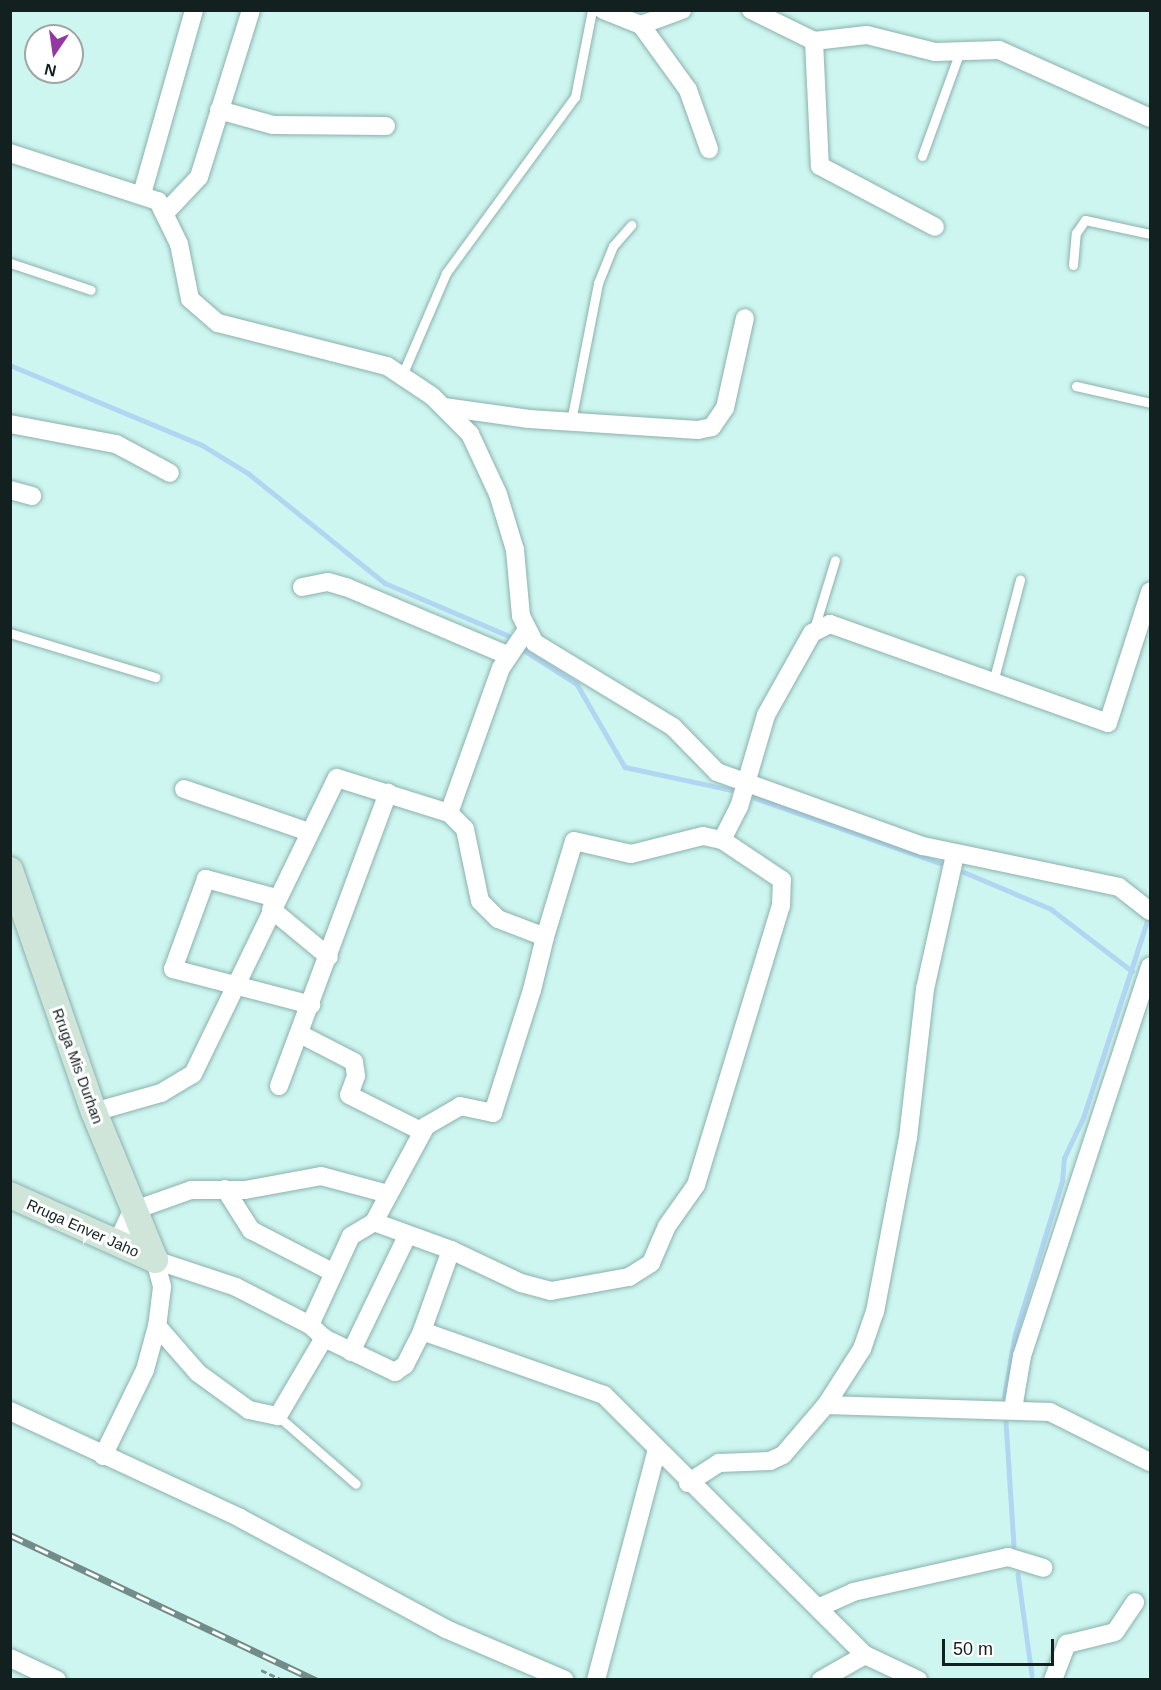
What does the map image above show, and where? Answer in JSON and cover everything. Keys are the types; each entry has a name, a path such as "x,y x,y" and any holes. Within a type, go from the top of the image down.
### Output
{"street":[{"path":"142,194 194,10"},
{"path":"166,212 199,177 251,10"},
{"path":"603,10 641,25 688,90 709,149"},
{"path":"641,25 682,10"},
{"path":"751,10 814,41 867,35 935,52 999,50 1150,117"},
{"path":"814,41 820,166 935,227"},
{"path":"219,110 273,125 386,126"},
{"path":"10,153 142,194 166,212 190,299 218,323 403,373 444,407 470,434 498,494 515,550 526,631 570,669 673,727 717,772 744,785 955,855 1098,881 1119,887 1150,911"},
{"path":"444,407 571,421 689,430 712,426 725,408 745,318"},
{"path":"10,424 116,444 170,473"},
{"path":"10,490 32,496"},
{"path":"302,588 328,582 507,655"},
{"path":"722,840 744,785 766,715 812,633 830,624 1108,723 1150,592"},
{"path":"449,813 507,655 526,631"},
{"path":"94,1112 181,1086 201,1060 234,983 337,778 449,813 465,829 480,901 498,919 545,938"},
{"path":"184,789 309,832"},
{"path":"279,1086 329,957 388,793"},
{"path":"310,1324 357,1229 375,1222 421,1131 452,1107 493,1113 574,841 631,854 703,836 722,840 782,880 783,895 696,1185 667,1226 651,1263 629,1277 551,1290 521,1283 451,1250 406,1238 375,1222"},
{"path":"688,1483 719,1463 770,1461 783,1455 826,1405 862,1349 876,1312 908,1138 925,989 955,855"},
{"name":"Rruga Mis Durhan","path":"10,870 14,906 132,1211 154,1260"},
{"path":"311,1005 234,983 172,969 207,879 273,904 329,957"},
{"path":"1013,1409 1022,1356 1150,966"},
{"path":"300,1034 354,1062 356,1076 349,1095 421,1131"},
{"path":"117,1243 132,1211 191,1190 225,1189 321,1176 388,1194"},
{"path":"225,1189 251,1230 334,1273"},
{"name":"Rruga Enver Jaho","path":"10,1196 154,1260"},
{"path":"351,1352 406,1238"},
{"path":"154,1260 236,1287 310,1324 324,1338 351,1352 389,1371 401,1371 422,1330 451,1250"},
{"path":"103,1456 144,1370 157,1326 162,1287 154,1260"},
{"path":"157,1326 216,1387 249,1410 279,1416 324,1338"},
{"path":"422,1330 604,1395 688,1483 820,1607 865,1655 918,1680"},
{"path":"826,1405 1013,1409 1075,1421 1150,1462"},
{"path":"10,1411 240,1518 446,1629 565,1680"},
{"path":"596,1680 657,1449"},
{"path":"820,1607 854,1592 1008,1557 1043,1568"},
{"path":"1053,1680 1067,1644 1115,1632 1135,1602"},
{"path":"821,1680 865,1655"},
{"path":"10,1658 57,1680"}],"lane":[{"path":"403,373 446,273 575,98 592,10"},
{"path":"922,156 961,50"},
{"path":"1073,265 1076,233 1085,220 1150,234"},
{"path":"571,421 598,283 613,246 631,225"},
{"path":"10,263 91,290"},
{"path":"1076,386 1150,403"},
{"path":"812,633 835,560"},
{"path":"993,682 1020,580"},
{"path":"10,633 155,677"},
{"path":"279,1416 356,1484"}],"path":[{"path":"261,1670 282,1680"}],"waterway":[{"path":"10,365 202,445 248,473 385,583 507,635"},
{"path":"525,651 577,684 625,767 731,790"},
{"path":"755,798 940,863"},
{"path":"964,872 1051,909 1132,971"},
{"path":"1004,1397 1015,1334 1062,1181 1064,1158 1083,1118 1148,918"},
{"path":"1006,1422 1014,1546"},
{"path":"1018,1574 1032,1675"}],"railway":[{"path":"10,1535 316,1680"}]}
